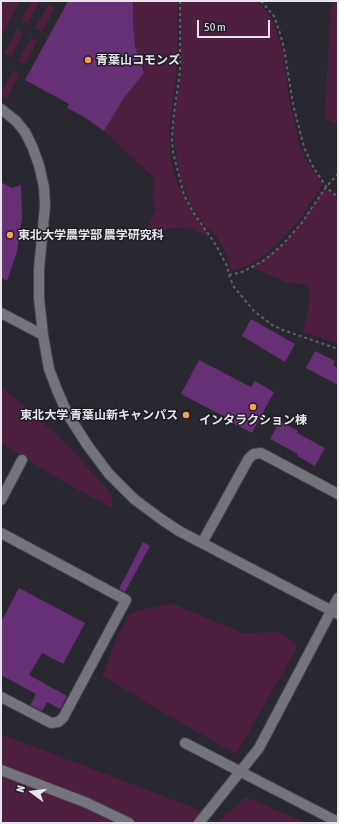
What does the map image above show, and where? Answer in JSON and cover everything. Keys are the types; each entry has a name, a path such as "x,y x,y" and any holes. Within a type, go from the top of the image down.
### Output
{"street":[{"path":"1,109 16,121 25,132 39,165 44,187 45,206 39,269 39,298 43,335 50,369 57,390 68,415 88,446 110,474 134,499 161,519 202,543 335,612"},
{"path":"1,314 43,335"},
{"path":"202,543 249,458 254,454 261,453 338,494"},
{"path":"1,500 22,460"},
{"path":"1,533 126,600 63,718 58,722 51,723 1,697"},
{"path":"199,823 259,748 335,612 338,598"},
{"path":"185,743 338,822"},
{"path":"1,770 87,803 129,823"}],"path":[{"path":"180,1 180,71 173,121 173,152 184,195 192,212 216,244 227,266 234,287 247,304 272,325 338,349"},
{"path":"261,1 274,16 280,33 284,48 293,104 304,147 312,165 326,187 338,197"},
{"path":"229,275 242,272 254,266 266,259 279,248 301,224 326,187 338,174"}],"shaded area":[{"path":"1,1 20,1 1,37"},
{"path":"31,1 40,1 28,24 21,20"},
{"path":"134,1 177,1 178,61 169,133 170,151 174,173 180,189 189,208 209,235 207,236 190,229 171,228 146,238 143,236 156,209 152,199 155,179 104,131 124,98 144,73 135,46 133,25"},
{"path":"180,1 256,1 267,12 273,21 283,51 289,97 299,144 306,160 323,184 297,223 285,236 263,257 249,265 234,270 231,270 226,253 216,236 205,226 191,205 180,177 173,128 181,72"},
{"path":"334,1 338,1 338,125 325,118 330,11"},
{"path":"48,4 55,8 42,32 35,28"},
{"path":"17,29 23,33 11,57 4,53"},
{"path":"31,37 37,41 25,64 18,61"},
{"path":"13,70 19,74 7,98 1,93"},
{"path":"325,188 338,198 338,343 302,332 308,313 310,295 307,285 286,282 252,267 284,244"},
{"path":"1,386 66,443 112,495 112,508 64,482 1,443"},
{"path":"171,603 243,633 280,632 298,646 236,754 103,676 114,644 128,616 136,611"},
{"path":"1,734 192,807 216,823 1,823"},
{"path":"246,797 306,823 216,823"}],"building":[{"name":"青葉山コモンズ","path":"68,1 133,1 135,46 144,73 124,98 104,131 86,118 67,108 69,104 25,80"},
{"name":"東北大学農学部 農学研究科","path":"1,182 12,188 21,185 22,218 17,252 7,281 1,277"},
{"path":"251,319 295,344 285,362 242,336"},
{"path":"315,351 335,361 333,365 338,368 338,385 306,368"},
{"path":"199,360 251,387 255,381 274,392 252,433 232,423 233,421 181,394"},
{"path":"280,421 298,431 297,433 325,448 315,466 297,456 298,454 270,439"},
{"path":"143,542 150,546 125,592 119,589"},
{"path":"19,588 85,623 63,664 42,653 29,675 67,696 60,709 47,702 42,711 30,705 36,694 1,675 1,622"}],"place":[{"name":"青葉山コモンズ","path":"88,60"},
{"name":"東北大学農学部 農学研究科","path":"10,235"},
{"name":"インタラクション棟","path":"253,407"},
{"name":"東北大学 青葉山新キャンパス","path":"186,415"}]}
